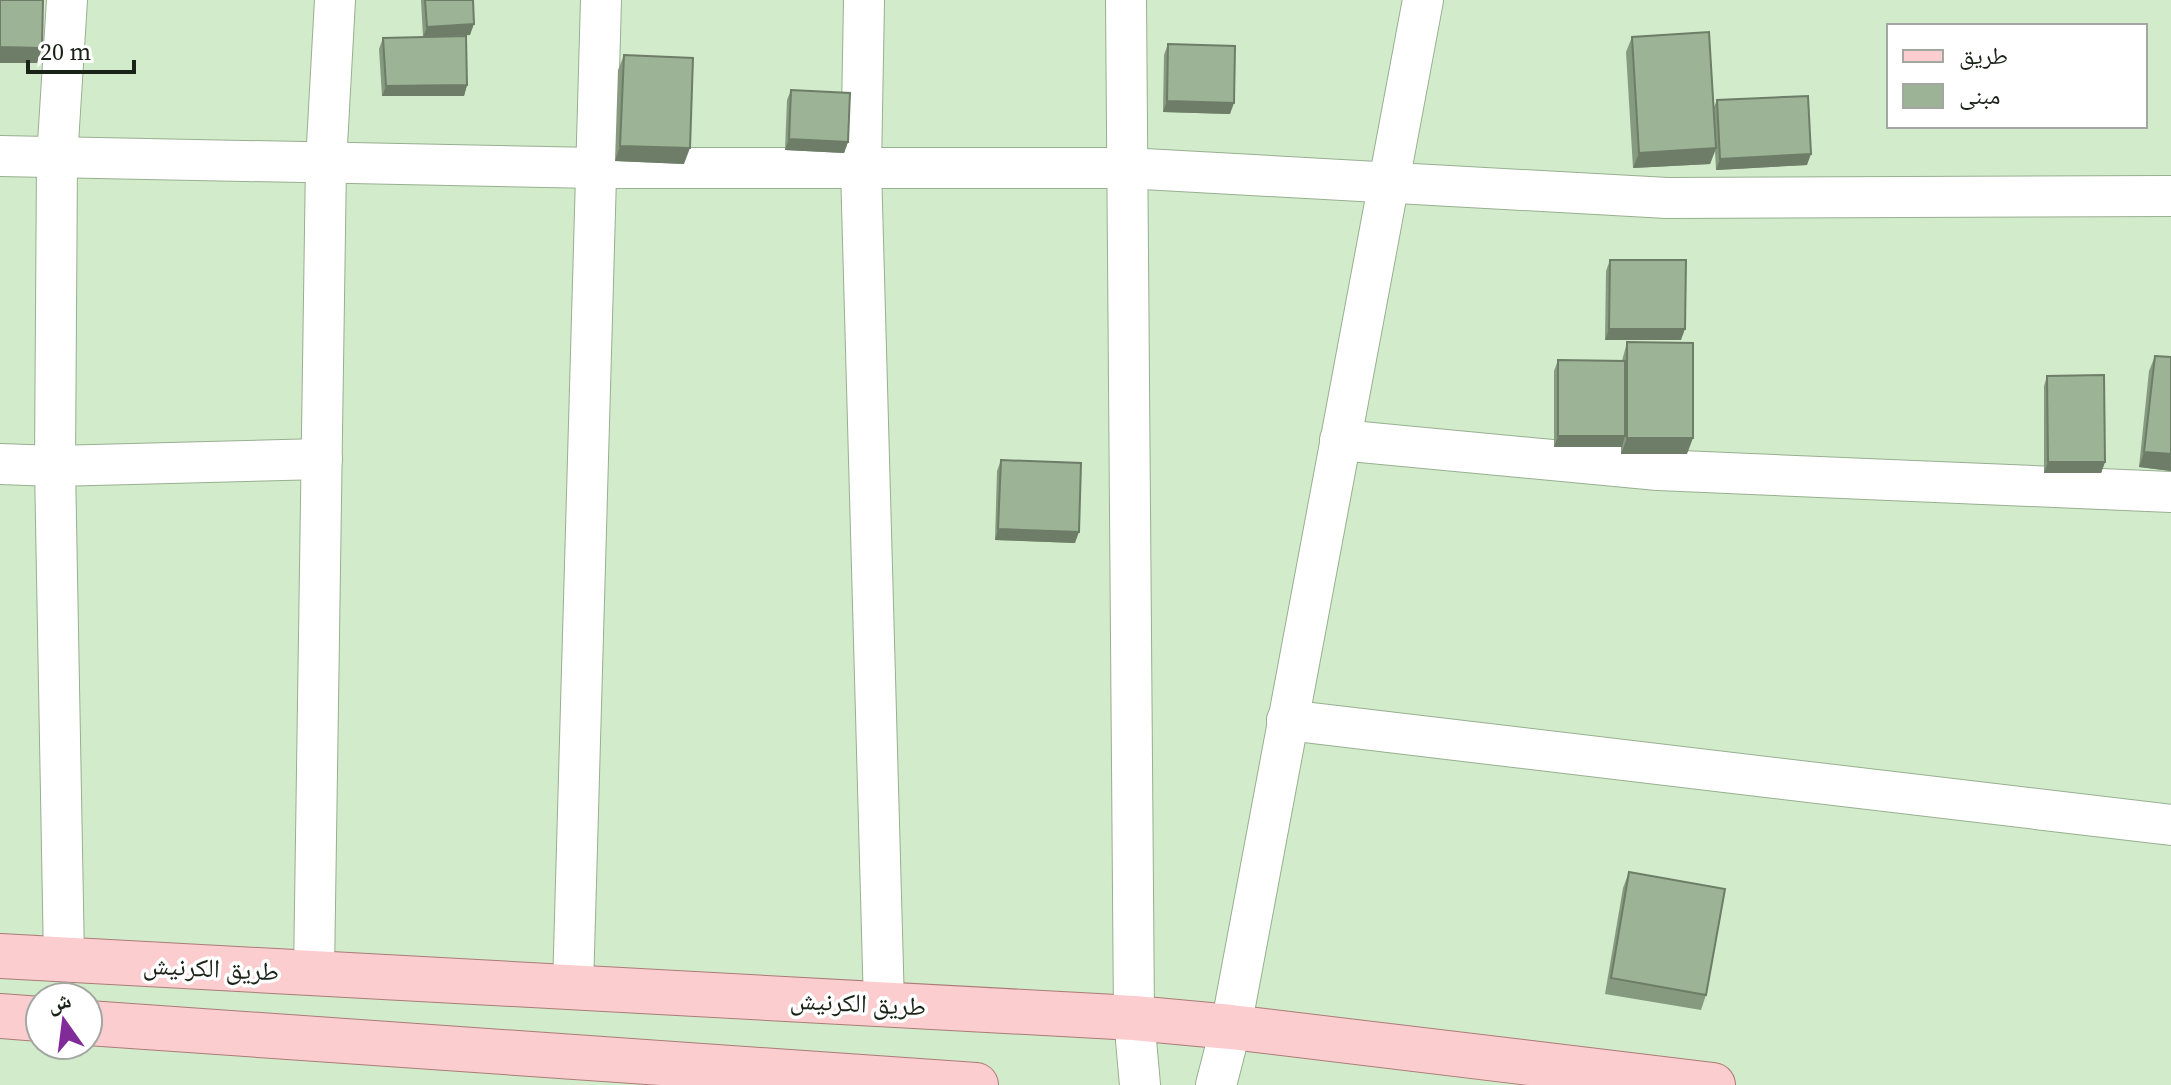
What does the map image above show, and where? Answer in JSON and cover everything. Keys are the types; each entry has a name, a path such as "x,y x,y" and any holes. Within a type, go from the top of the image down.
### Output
{"main road":[{"name":"طريق الكرنيش","path":"0,956 1134,1018 1713,1085"},
{"path":"0,1016 24,1018"},
{"path":"104,1024 976,1085"}],"street":[{"path":"64,959 55,466 57,159 67,0"},
{"path":"314,973 326,163 335,0"},
{"path":"573,988 601,0"},
{"path":"864,0 861,168 884,1005"},
{"path":"1126,0 1134,1018 1140,1085"},
{"path":"1216,1085 1231,1027 1423,0"},
{"path":"0,156 596,168 1126,168 1667,198 2171,196"},
{"path":"1340,440 1658,470 2171,492"},
{"path":"0,464 55,466 322,459"},
{"path":"1287,720 2171,825"}],"building":[{"path":"0,0 43,0 42,48 0,47"},
{"path":"425,0 473,0 474,24 427,27"},
{"path":"1709,32 1716,148 1639,153 1632,37"},
{"path":"466,36 467,85 386,86 383,38"},
{"path":"1168,44 1235,46 1234,103 1167,101"},
{"path":"624,55 693,58 690,148 620,146"},
{"path":"791,90 850,93 848,142 789,139"},
{"path":"1808,96 1811,154 1720,159 1717,100"},
{"path":"1610,260 1686,260 1685,329 1609,329"},
{"path":"1627,342 1693,343 1693,438 1627,438"},
{"path":"2155,356 2171,357 2171,454 2144,452"},
{"path":"1558,360 1625,361 1625,436 1558,436"},
{"path":"2104,375 2105,462 2048,462 2047,376"},
{"path":"1001,460 1081,463 1079,532 998,529"},
{"path":"1629,872 1725,889 1706,995 1611,978"}]}
